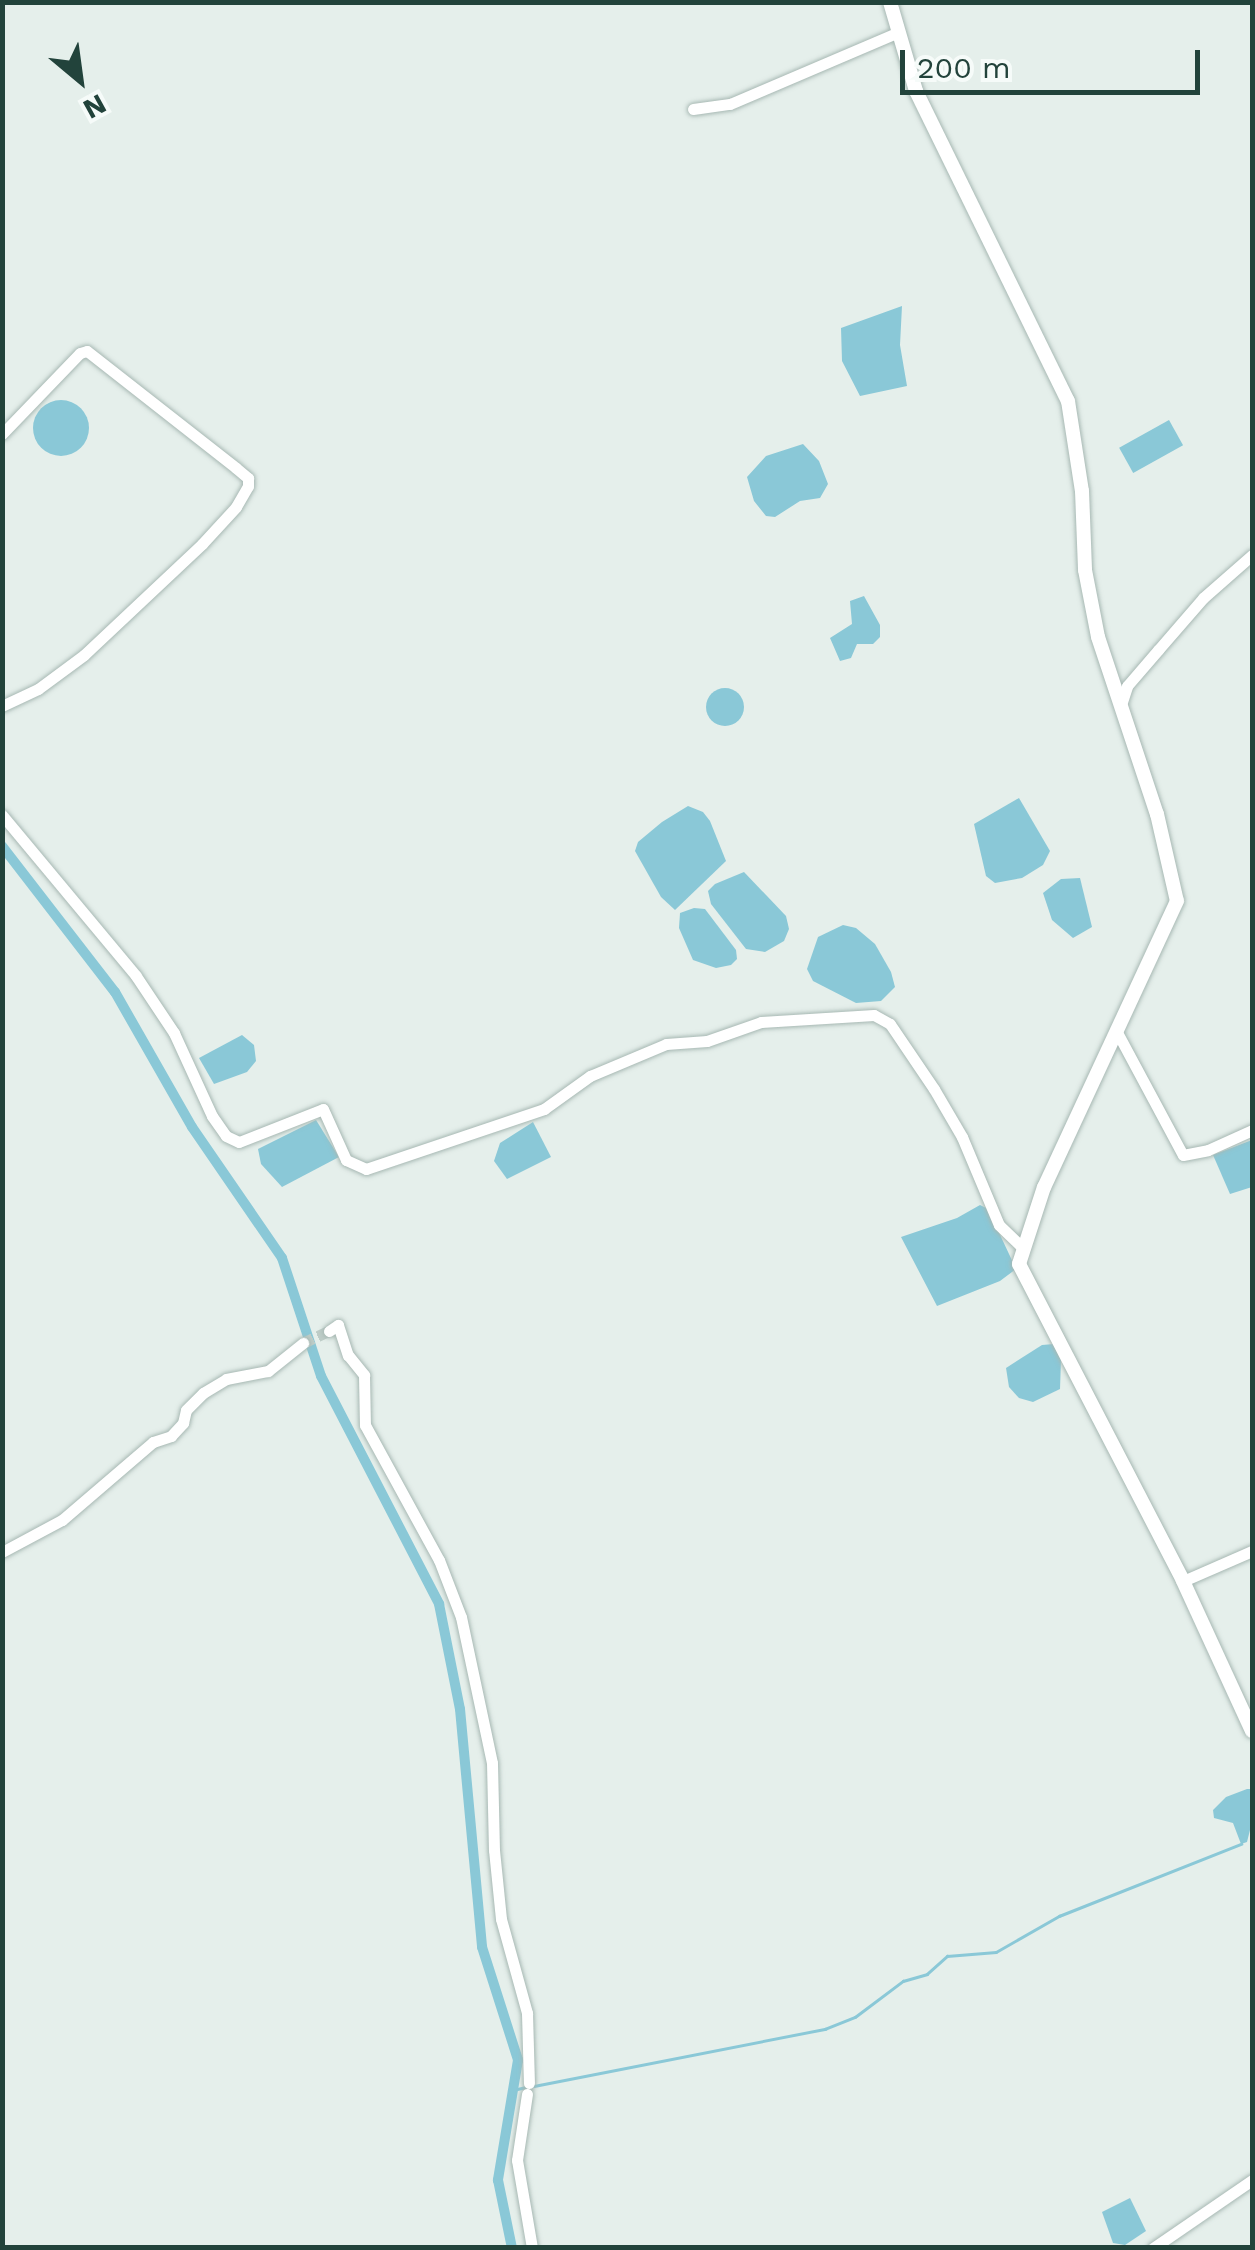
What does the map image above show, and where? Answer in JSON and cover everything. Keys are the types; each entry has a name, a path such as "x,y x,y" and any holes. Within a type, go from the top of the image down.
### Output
{"street":[{"path":"890,2 916,91 1068,402 1082,491 1085,570 1098,638 1156,814 1177,901 1044,1187 1020,1264 1183,1581 1252,1732"},
{"path":"693,109 730,104 899,32"},
{"path":"2,434 80,353 87,351 248,478 248,486 236,508 202,544 84,655 38,690 2,706"},
{"path":"1121,705 1127,686 1203,598 1252,555"},
{"path":"2,815 136,976 174,1033 212,1116 226,1136 239,1142 323,1108 346,1160 366,1169 544,1110 590,1076 666,1044 707,1041 761,1022 874,1015 890,1024 934,1089 962,1137 999,1225 1024,1249"},
{"path":"1118,1034 1183,1155 1208,1150 1252,1130"},
{"path":"329,1332 338,1326 348,1355 364,1375 366,1425 439,1560 461,1617 492,1763 494,1850 501,1919 528,2013 528,2089 517,2160 532,2248"},
{"path":"2,1552 62,1520 153,1442 171,1436 184,1423 186,1410 203,1393 226,1379 268,1372 303,1343"},
{"path":"1183,1581 1252,1551"},
{"path":"1153,2248 1252,2180"}],"water":[{"path":"902,306 900,345 907,386 860,396 842,361 841,328"},
{"path":"61,400 81,408 89,428 81,448 61,456 41,448 33,428 41,408"},
{"path":"1169,420 1183,445 1133,473 1119,448"},
{"path":"803,444 819,461 828,484 820,498 800,501 775,517 766,516 754,501 747,477 766,456"},
{"path":"864,596 880,625 880,637 873,644 857,644 851,658 840,661 830,638 852,624 850,601"},
{"path":"725,688 738,694 744,707 738,720 725,726 712,720 706,707 712,694"},
{"path":"1019,798 1050,851 1043,865 1022,878 995,883 986,876 974,824"},
{"path":"688,806 703,812 710,821 726,861 675,910 661,897 635,851 638,842"},
{"path":"744,872 786,916 789,929 784,941 765,952 746,949 711,904 708,891 715,884"},
{"path":"1080,878 1092,927 1073,938 1052,920 1043,893 1061,879"},
{"path":"705,909 736,950 737,959 731,965 716,968 693,960 679,928 680,913"},
{"path":"843,925 856,928 875,944 891,972 895,987 881,1001 856,1003 813,981 807,969 818,937"},
{"path":"242,1035 254,1045 256,1061 247,1072 214,1084 199,1058"},
{"path":"316,1120 339,1157 282,1187 261,1164 258,1149"},
{"path":"533,1122 551,1157 507,1179 494,1161 500,1143"},
{"path":"1252,1140 1252,1187 1230,1194 1213,1155"},
{"path":"980,1205 988,1209 1016,1269 1000,1281 937,1306 901,1237 957,1218"},
{"path":"1054,1344 1061,1360 1060,1389 1033,1402 1019,1398 1009,1387 1006,1368 1042,1345"},
{"path":"1252,1789 1252,1822 1247,1842 1241,1844 1233,1823 1214,1818 1213,1810 1226,1797"},
{"path":"1130,2198 1146,2231 1125,2245 1113,2243 1102,2212"}],"waterway":[{"path":"2,846 115,992 192,1127 282,1258 321,1376 439,1604 460,1709 482,1947 518,2060 498,2180 512,2248"},
{"path":"534,2086 825,2029 855,2017 903,1981 927,1974 947,1956 996,1952 1059,1916 1241,1844"},
{"path":"513,2090 526,2087"}],"tunnel":[{"path":"303,1343 329,1331"}]}
